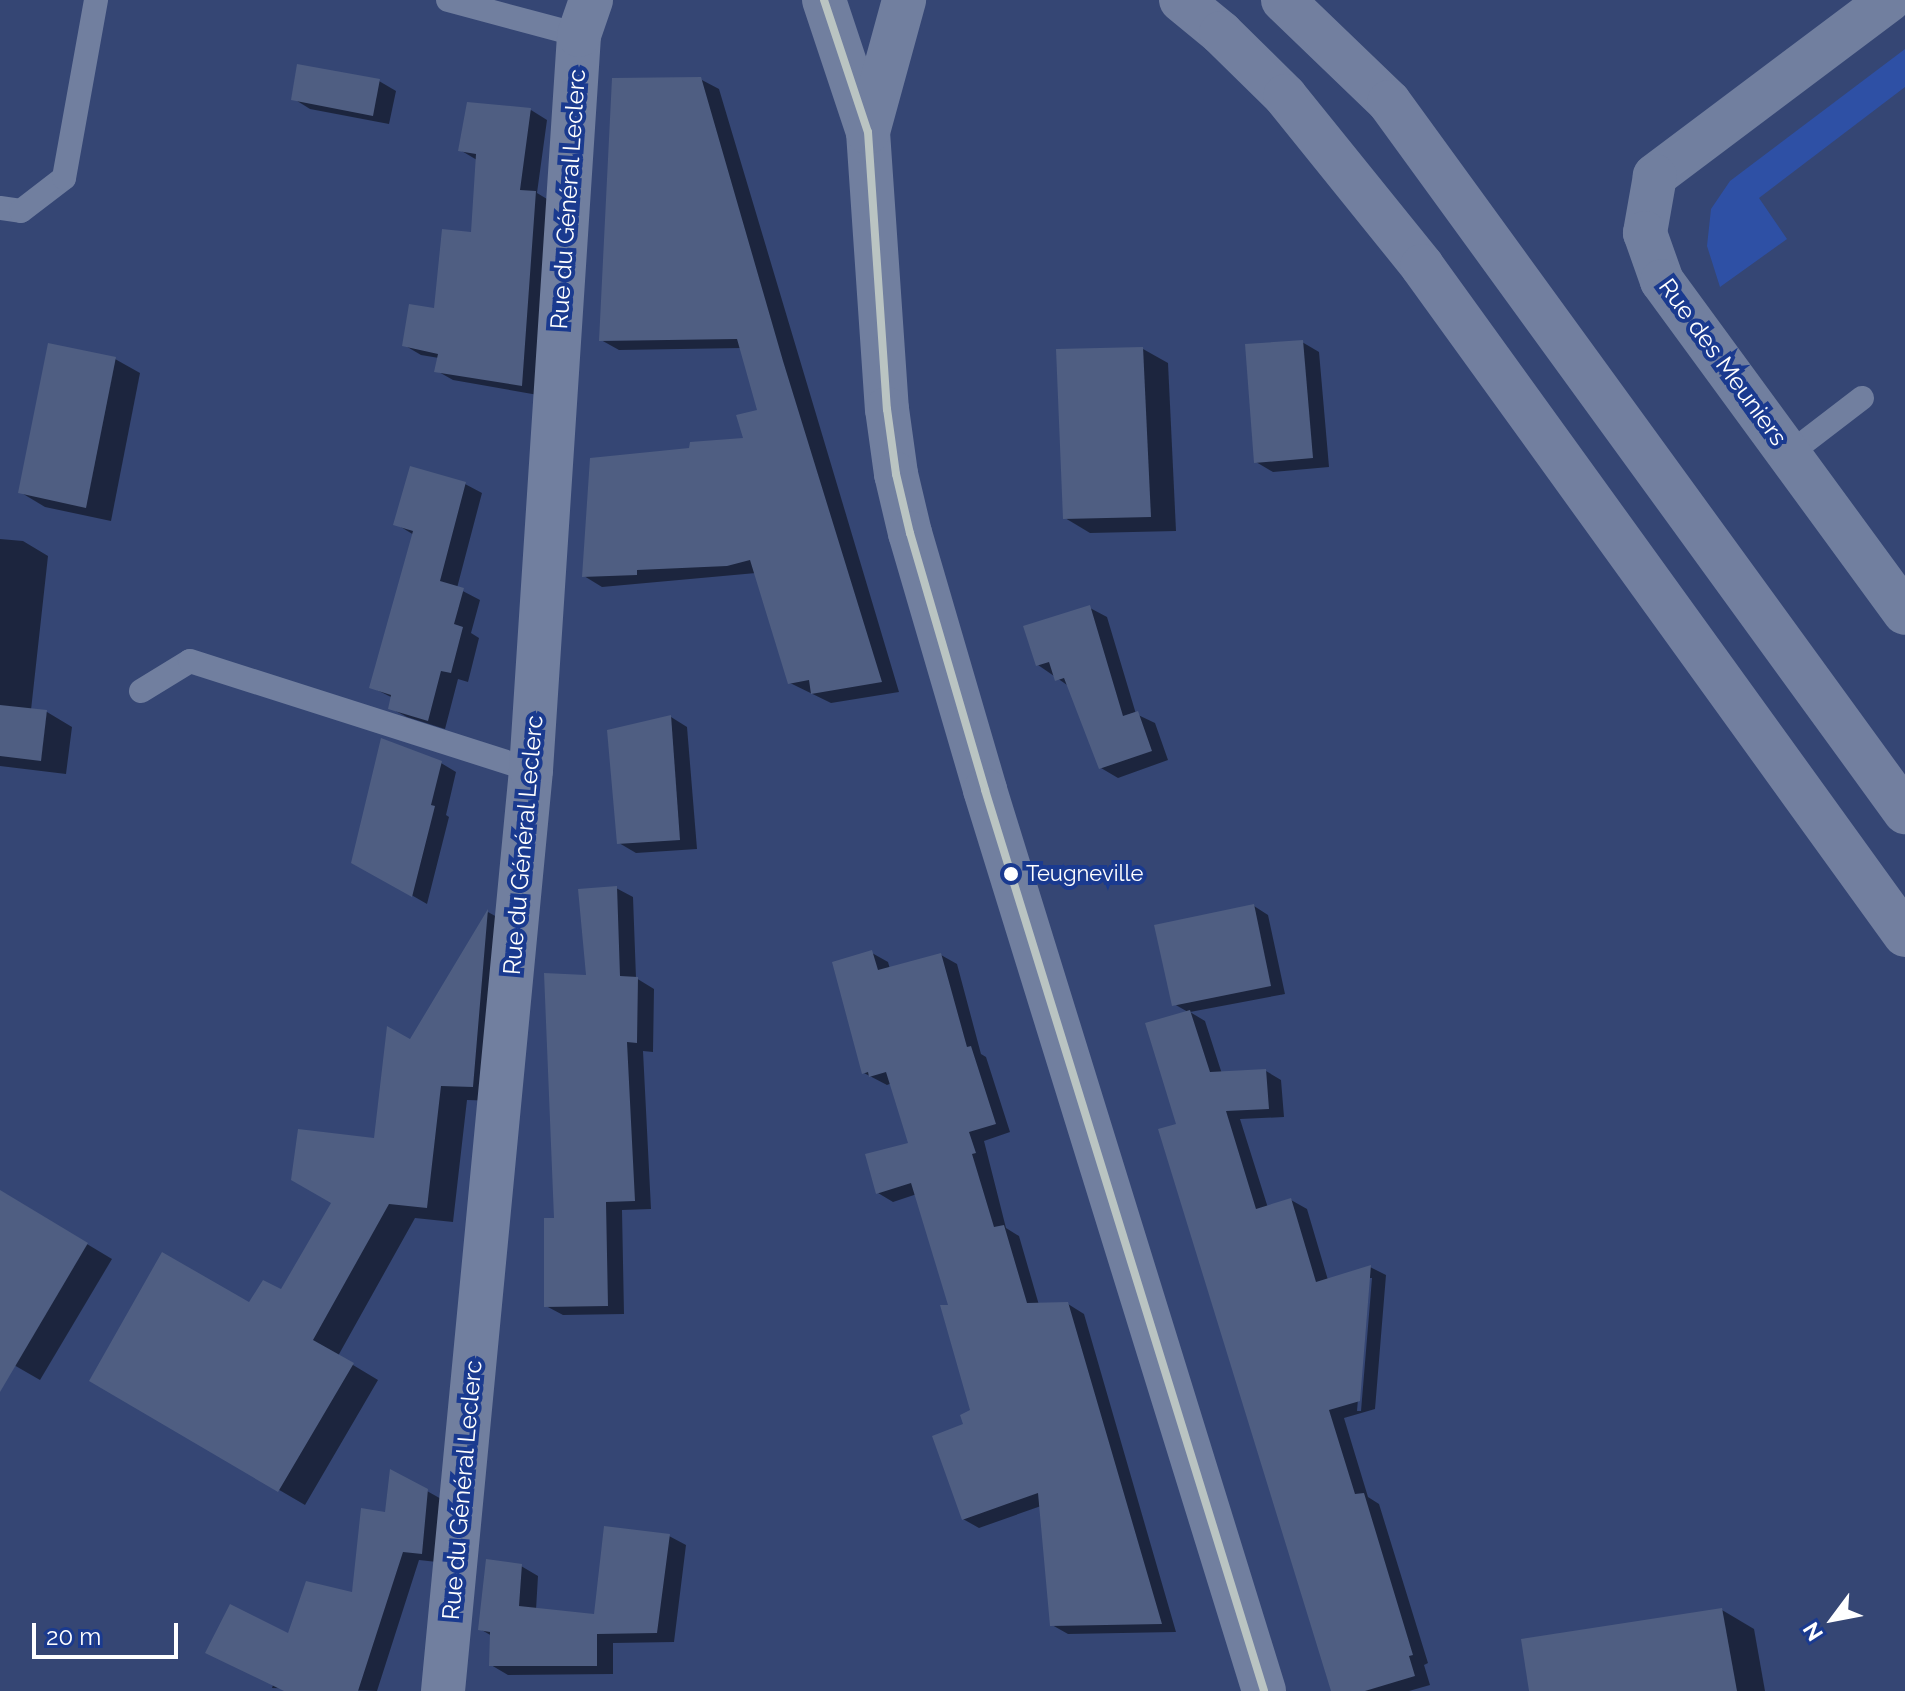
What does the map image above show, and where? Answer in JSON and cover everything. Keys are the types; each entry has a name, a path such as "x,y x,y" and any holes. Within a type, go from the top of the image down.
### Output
{"highway":[{"path":"1181,0 1221,33 1285,96 1422,266 1905,935"},
{"path":"1283,0 1389,102 1905,812"}],"street":[{"path":"824,0 868,132 887,409 896,474 910,533 993,818 1264,1691"},
{"path":"868,132 904,0"},
{"name":"Rue des Meuniers","path":"1889,0 1655,176 1645,233 1662,281 1905,613"},
{"name":"Rue du Général Leclerc","path":"443,1691 531,770 585,17"}],"lane":[{"path":"0,208 21,211 64,178 96,0"},
{"path":"448,0 585,17"},
{"path":"1789,454 1862,398"},
{"path":"141,691 190,661 531,770"}],"shaded area":[{"path":"1905,49 1905,87 1759,198 1787,239 1720,287 1707,246 1711,209 1730,181"}],"building":[{"path":"297,64 380,79 373,116 291,100"},
{"path":"701,77 783,361 882,682 811,694 809,680 788,684 750,560 727,566 637,570 637,575 582,577 590,458 689,448 690,442 743,438 736,415 757,410 737,339 599,341 612,78"},
{"path":"467,102 531,108 520,190 536,191 522,386 434,372 438,354 402,346 409,304 434,308 442,229 471,232 476,154 458,151"},
{"path":"1303,340 1313,458 1254,463 1245,344"},
{"path":"48,343 116,357 86,508 18,493"},
{"path":"1143,347 1151,517 1063,519 1056,349"},
{"path":"410,466 466,482 440,581 464,588 454,624 463,627 451,673 441,671 428,721 388,709 391,695 369,688 413,531 393,525"},
{"path":"1090,605 1123,716 1138,711 1152,751 1099,769 1064,678 1055,681 1049,662 1036,666 1023,626"},
{"path":"0,705 47,710 41,761 0,756"},
{"path":"671,715 680,840 617,844 607,730"},
{"path":"381,738 442,761 431,805 435,806 412,897 351,863"},
{"path":"617,886 620,976 638,977 637,1043 627,1042 635,1201 606,1202 608,1306 544,1307 544,1218 554,1218 544,973 586,975 578,889"},
{"path":"1254,904 1271,986 1172,1006 1154,925"},
{"path":"488,909 473,1087 441,1086 427,1208 389,1204 313,1340 354,1363 278,1492 89,1381 162,1252 249,1302 263,1280 281,1289 331,1203 291,1180 298,1129 374,1138 387,1026 410,1039"},
{"path":"872,950 878,970 941,953 967,1047 971,1046 996,1124 969,1132 976,1153 972,1154 994,1227 1004,1225 1027,1303 1068,1302 1162,1624 1050,1626 1038,1493 962,1520 932,1436 963,1424 960,1415 970,1410 940,1305 948,1305 911,1183 876,1194 865,1154 908,1143 886,1072 869,1077 868,1072 862,1074 832,962"},
{"path":"1190,1010 1210,1072 1266,1069 1269,1109 1226,1111 1256,1209 1291,1198 1316,1282 1371,1265 1360,1401 1329,1410 1355,1494 1364,1493 1413,1655 1409,1656 1415,1676 1365,1691 1331,1691 1158,1129 1176,1124 1145,1023"},
{"path":"0,1190 88,1243 0,1392"},
{"path":"390,1469 428,1489 422,1554 403,1552 358,1691 284,1691 205,1653 230,1604 288,1633 306,1581 352,1592 361,1508 385,1512"},
{"path":"604,1526 670,1534 657,1633 597,1634 597,1666 489,1666 490,1632 478,1630 486,1559 522,1564 519,1606 594,1614"},
{"path":"1722,1608 1737,1691 1529,1691 1521,1639"}],"transit line":[{"path":"824,0 868,132 887,409 896,474 910,533 985,790 1264,1691"}],"place":[{"name":"Teugneville","path":"1011,874"}]}
